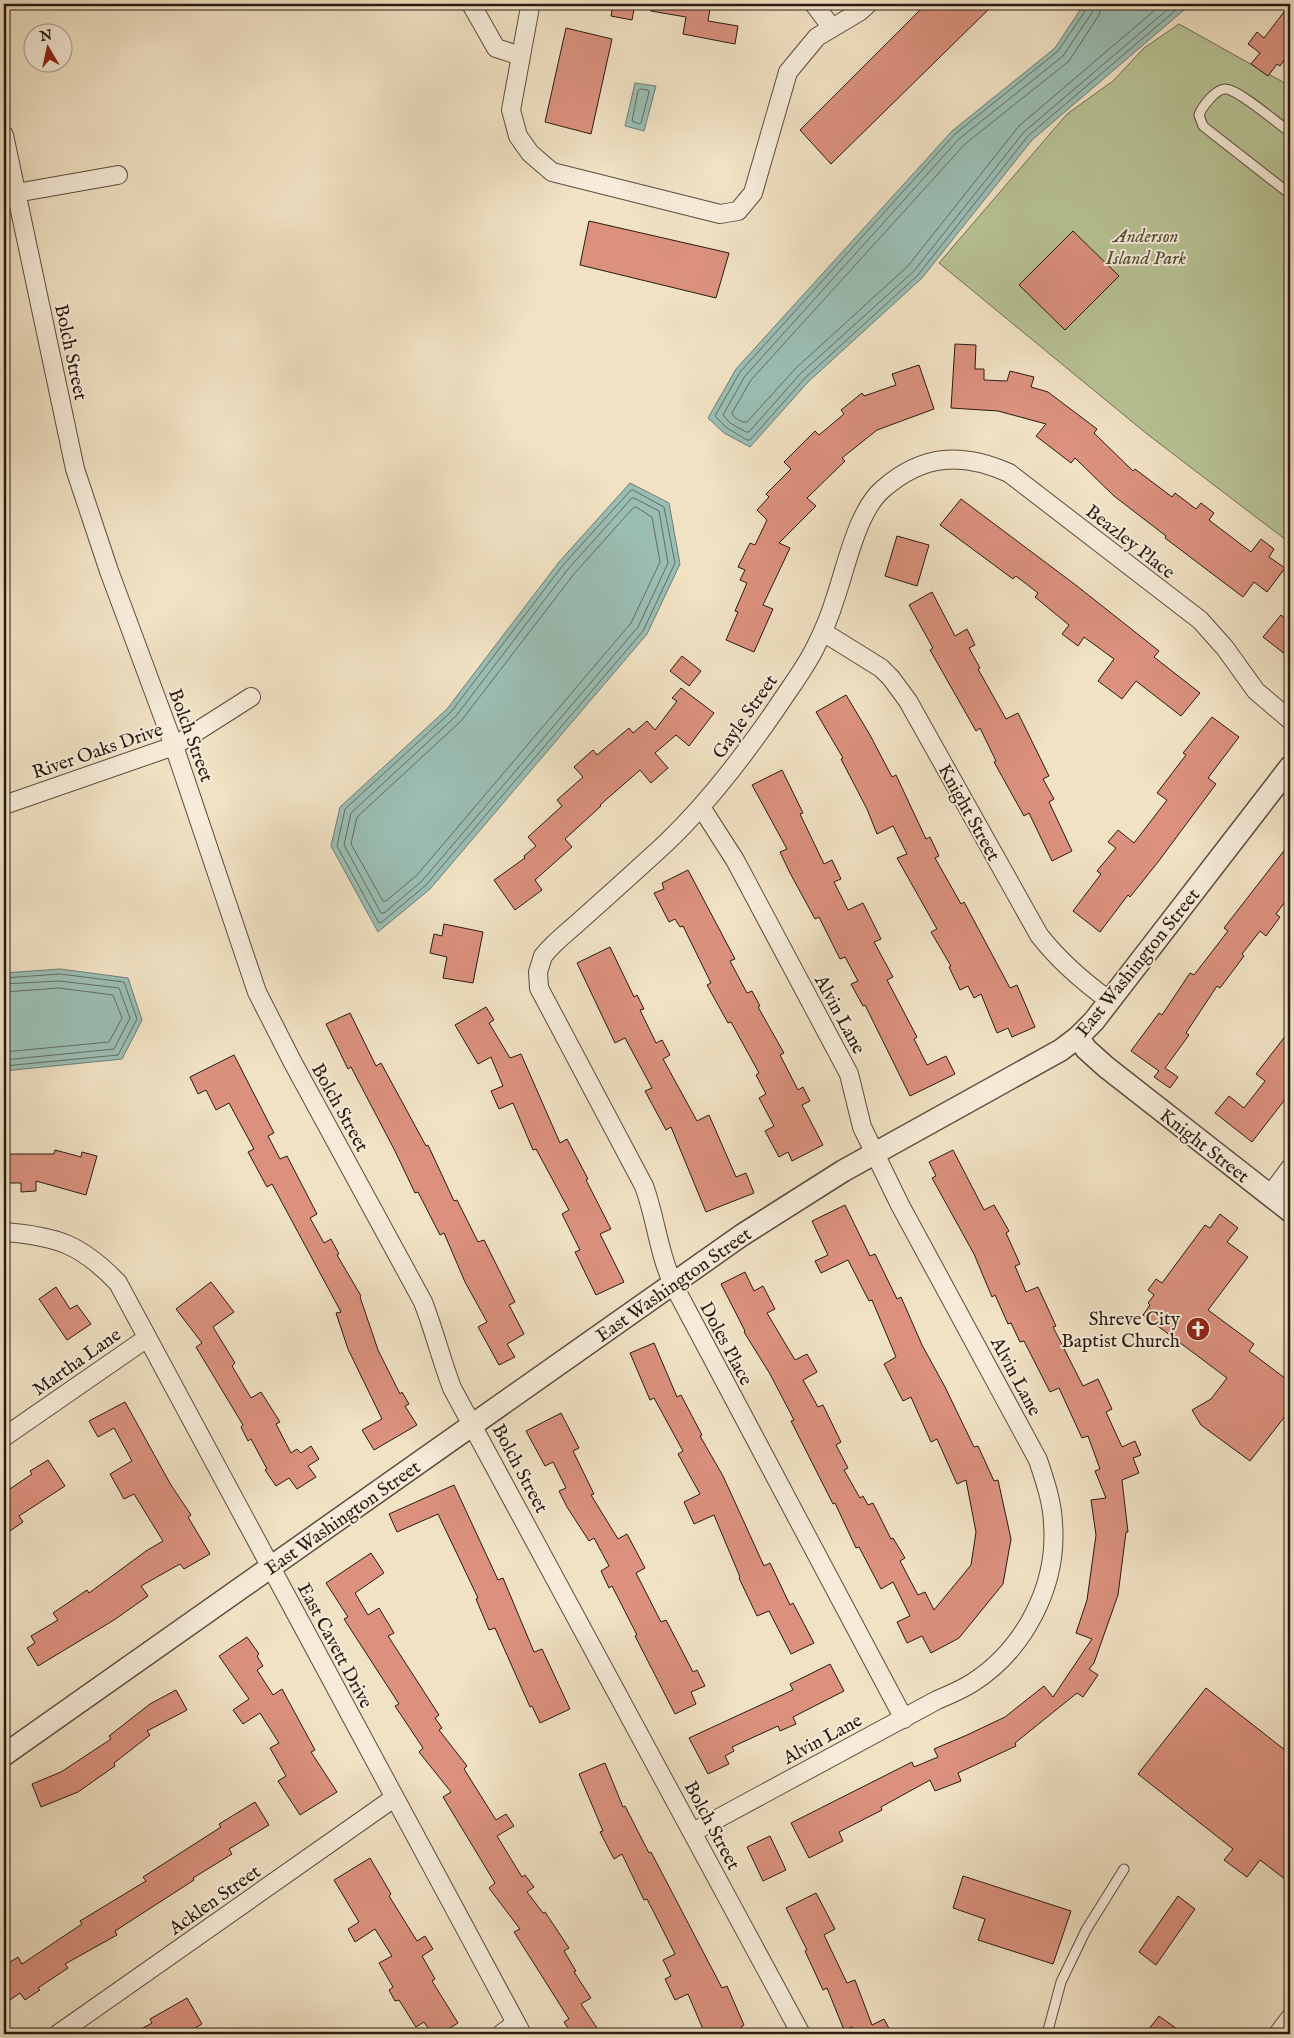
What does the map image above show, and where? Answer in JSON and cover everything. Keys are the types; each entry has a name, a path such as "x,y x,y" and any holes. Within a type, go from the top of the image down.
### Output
{"street":[{"path":"470,4 496,48 521,56"},
{"path":"529,4 511,110 518,136 530,153 552,172 720,214 738,211 753,193 788,72 817,36 859,12 868,4"},
{"path":"814,4 832,28"},
{"name":"Bolch Street","path":"4,135 75,469 109,571 174,746 258,992 292,1061 423,1302 435,1332 440,1355 452,1388 801,2034"},
{"path":"16,193 118,175"},
{"name":"Beazley Place","path":"913,469 937,461 950,460 987,463 1009,474 1200,620 1225,648 1256,691 1290,720"},
{"name":"Gayle Street","path":"548,950 666,842 701,807 744,755 808,661 823,632 862,520 874,498 882,489 913,469"},
{"name":"Knight Street","path":"823,632 870,660 891,678 908,701 1039,935 1077,977 1110,1001"},
{"name":"River Oaks Drive","path":"4,805 174,746 251,697"},
{"name":"East Washington Street","path":"4,1754 742,1236 843,1171 1061,1050 1078,1037 1110,1001 1290,767"},
{"name":"Alvin Lane","path":"693,1832 972,1683 1004,1656 1020,1638 1036,1609 1048,1578 1052,1556 1054,1524 1048,1491 1038,1460 900,1205 862,1127 849,1074 735,860 701,807"},
{"name":"Doles Place","path":"548,950 543,956 538,972 539,988 644,1186 653,1210 657,1240 673,1284 904,1719"},
{"name":"Knight Street","path":"1078,1037 1086,1049 1106,1068 1290,1211"},
{"path":"1270,1195 1290,1168"},
{"name":"East Cavett Drive","path":"4,1232 52,1238 78,1249 101,1265 118,1283 519,2029"},
{"name":"Martha Lane","path":"4,1437 147,1338"},
{"name":"Acklen Street","path":"58,2034 394,1798"},
{"path":"1278,2034 1290,2018"},
{"path":"501,2034 519,2029"}],"lane":[{"path":"1290,131 1236,92 1224,88 1219,90 1201,109 1199,115 1203,126 1290,194"},
{"path":"1047,2034 1061,1982 1086,1930 1124,1869"}],"green space":[{"name":"Anderson Island Park","path":"1179,24 1290,86 1290,543 1147,434 939,263 1067,114 1113,81 1144,48"}],"water":[{"path":"1084,4 1191,4 1032,140 922,278 808,382 750,447 724,433 708,418 736,369 952,131 1055,48"},
{"path":"635,83 656,86 644,131 625,126"},
{"path":"630,483 669,503 680,564 647,634 430,889 378,932 331,846 340,807 447,709 559,562"},
{"path":"60,969 128,978 142,1020 122,1059 4,1071 4,973"}],"building":[{"path":"613,4 635,4 632,20 611,16"},
{"path":"651,4 711,4 708,21 738,26 735,44 683,34 686,17 651,11"},
{"path":"926,4 994,4 831,164 800,130"},
{"path":"1290,4 1290,52 1280,66 1277,64 1268,76 1251,64 1260,53 1248,44 1257,32 1264,38"},
{"path":"566,28 612,39 591,134 545,122"},
{"path":"589,221 729,253 716,298 580,265"},
{"path":"1073,231 1119,276 1065,330 1019,285"},
{"path":"955,344 976,345 975,369 984,369 984,380 1007,381 1010,371 1034,377 1031,387 1048,392 1097,429 1094,433 1133,471 1135,469 1172,497 1175,493 1196,509 1201,503 1214,513 1209,520 1251,552 1261,539 1274,549 1269,557 1285,568 1267,592 1254,582 1243,597 1165,538 1166,536 1114,496 1075,458 1071,463 1036,436 1046,424 998,411 951,408"},
{"path":"919,365 934,409 877,430 842,458 845,461 807,498 816,506 779,543 790,548 763,605 773,609 754,652 726,640 738,612 735,611 747,583 740,580 745,570 738,567 750,543 755,545 767,520 757,510 769,497 766,494 791,469 784,462 815,431 819,435 844,414 841,410 862,393 864,396 896,385 892,374"},
{"path":"961,499 1077,586 1159,651 1154,657 1200,693 1181,716 1136,681 1122,699 1098,681 1114,659 1084,637 1078,646 1062,634 1069,625 1035,597 1038,593 1016,576 1013,579 940,525"},
{"path":"897,536 929,545 917,586 885,576"},
{"path":"932,592 955,636 967,629 975,645 969,648 980,668 978,669 1006,719 1018,713 1049,776 1043,779 1054,799 1049,802 1072,851 1052,861 1029,813 1024,816 994,762 996,761 980,728 976,731 930,650 933,648 909,605"},
{"path":"1281,615 1290,623 1290,658 1263,637"},
{"path":"682,656 701,671 689,686 670,671"},
{"path":"681,688 714,713 689,746 676,735 655,753 668,768 651,783 640,770 565,839 572,847 535,880 542,890 515,910 494,880 525,858 524,856 536,846 528,837 562,806 557,800 583,777 574,767 593,750 597,755 629,728 633,733 647,721 655,730 677,701 672,698"},
{"path":"846,695 892,777 896,775 926,839 930,837 939,856 935,858 961,904 964,902 1010,988 1017,985 1035,1027 1012,1037 1008,1028 997,1033 981,994 974,998 968,986 960,990 949,967 951,966 931,932 937,929 897,858 907,854 893,826 877,834 867,809 841,759 843,758 816,712"},
{"path":"1212,717 1239,737 1208,778 1216,784 1158,862 1130,897 1128,895 1100,932 1073,911 1101,874 1097,871 1116,848 1108,842 1118,830 1134,843 1167,800 1157,793 1186,755 1183,753"},
{"path":"782,770 803,813 800,814 824,864 832,860 841,879 834,882 848,910 863,903 881,939 874,942 893,977 887,980 917,1037 914,1039 927,1065 946,1056 955,1074 910,1096 865,1005 863,1006 851,984 858,981 845,957 840,959 819,917 815,919 790,873 780,852 787,849 752,785"},
{"path":"1290,843 1290,895 1276,914 1280,917 1266,936 1260,931 1242,954 1244,956 1220,988 1217,986 1186,1033 1189,1035 1165,1068 1178,1077 1170,1088 1154,1077 1159,1071 1131,1051 1159,1013 1162,1015 1190,973 1194,975 1228,931 1224,928"},
{"path":"688,870 735,959 730,961 747,993 752,991 760,1006 758,1007 784,1053 780,1055 798,1090 803,1087 810,1101 802,1105 823,1145 792,1161 788,1152 779,1157 765,1131 774,1126 759,1098 766,1094 756,1075 759,1073 731,1022 728,1023 707,985 711,983 683,926 680,927 675,919 669,922 654,893 664,889 662,883"},
{"path":"444,924 483,932 473,983 443,978 447,957 430,953 434,934 442,936"},
{"path":"610,947 634,997 637,995 644,1009 640,1010 656,1043 662,1040 670,1055 663,1059 697,1121 709,1115 736,1177 746,1173 754,1193 706,1212 671,1127 666,1130 645,1091 652,1088 625,1038 615,1043 577,963"},
{"path":"486,1007 494,1020 489,1023 510,1058 521,1054 560,1143 567,1139 611,1229 600,1234 624,1282 596,1295 575,1252 580,1250 562,1214 569,1210 536,1149 533,1150 513,1103 499,1109 491,1091 503,1086 491,1057 478,1064 455,1025"},
{"path":"350,1013 376,1066 381,1063 426,1146 428,1145 454,1201 457,1200 478,1242 484,1240 515,1302 509,1305 524,1334 507,1344 515,1357 499,1365 478,1327 487,1322 465,1282 444,1233 440,1235 418,1192 415,1193 351,1067 348,1069 326,1024"},
{"path":"1290,1030 1290,1093 1252,1142 1215,1113 1229,1096 1244,1108 1265,1081 1256,1074"},
{"path":"234,1055 274,1133 268,1136 280,1159 287,1156 317,1214 310,1218 324,1243 331,1239 339,1254 337,1255 361,1296 378,1350 400,1394 402,1392 409,1404 405,1406 417,1425 374,1450 362,1430 382,1419 348,1349 336,1313 341,1312 272,1184 267,1187 248,1152 254,1149 229,1103 216,1110 206,1090 198,1094 190,1077"},
{"path":"55,1150 81,1157 82,1152 97,1156 86,1195 36,1181 36,1191 21,1192 21,1183 4,1183 4,1154 54,1154"},
{"path":"953,1150 984,1210 994,1205 1009,1231 1006,1233 1020,1264 1015,1266 1026,1292 1038,1287 1056,1326 1053,1327 1083,1386 1098,1379 1112,1409 1106,1412 1122,1447 1135,1441 1141,1455 1133,1458 1139,1473 1122,1480 1128,1532 1126,1532 1118,1595 1094,1663 1089,1669 1098,1675 1083,1697 1077,1693 1015,1743 1016,1746 958,1773 961,1781 935,1791 930,1780 881,1807 882,1810 839,1832 843,1841 809,1858 791,1823 912,1762 914,1767 938,1757 934,1749 1005,1717 1044,1686 1053,1697 1092,1639 1076,1633 1087,1600 1096,1535 1091,1500 1106,1498 1095,1471 1100,1469 1088,1436 1082,1438 1059,1388 1050,1392 1024,1341 1020,1342 1011,1323 1008,1324 995,1295 992,1297 974,1254 932,1178 936,1176 929,1162"},
{"path":"845,1205 870,1256 875,1254 897,1299 901,1297 922,1345 974,1447 978,1446 994,1481 998,1480 1011,1539 1003,1584 959,1638 931,1653 922,1636 907,1643 897,1622 910,1616 893,1582 881,1589 859,1547 856,1548 835,1503 833,1504 791,1421 794,1420 770,1374 744,1332 721,1284 745,1272 754,1291 763,1286 775,1309 767,1313 795,1360 807,1354 817,1372 803,1380 818,1407 823,1405 841,1442 836,1445 848,1468 844,1470 860,1498 863,1496 868,1505 873,1503 891,1539 893,1538 905,1558 900,1561 918,1595 925,1592 934,1610 971,1565 976,1532 966,1480 957,1484 937,1439 931,1442 911,1397 903,1401 884,1364 896,1357 872,1300 869,1301 848,1260 821,1273 815,1261 828,1255 812,1221"},
{"name":"Shreve City Baptist Church","path":"1220,1214 1238,1228 1227,1242 1248,1257 1208,1310 1254,1344 1249,1351 1290,1382 1290,1410 1250,1461 1201,1425 1192,1410 1211,1399 1227,1378 1143,1315 1154,1295 1148,1290 1156,1279 1162,1283 1205,1225 1210,1228"},
{"path":"211,1282 234,1312 213,1327 235,1363 232,1366 251,1398 261,1392 280,1422 276,1424 291,1453 297,1449 301,1453 311,1446 319,1459 308,1466 316,1477 297,1489 289,1478 276,1486 265,1470 267,1469 251,1439 248,1441 241,1427 243,1425 196,1347 202,1343 176,1309"},
{"path":"56,1287 70,1309 77,1305 91,1324 67,1340 39,1299"},
{"path":"654,1343 677,1397 681,1395 702,1435 700,1436 723,1476 764,1566 770,1563 790,1605 793,1603 814,1643 791,1654 769,1611 757,1616 739,1578 714,1515 694,1524 684,1502 700,1494 678,1454 683,1451 654,1398 650,1400 630,1353"},
{"path":"125,1402 171,1485 191,1515 188,1517 210,1554 184,1569 180,1564 141,1586 148,1596 114,1620 38,1666 27,1648 35,1643 31,1636 58,1620 53,1613 87,1590 89,1593 146,1551 163,1541 134,1494 124,1499 110,1474 132,1461 114,1428 98,1437 89,1421"},
{"path":"561,1413 579,1448 573,1451 594,1494 591,1495 618,1539 627,1534 645,1568 636,1573 661,1622 666,1620 693,1672 697,1670 705,1686 691,1692 696,1704 675,1714 612,1586 609,1588 601,1571 609,1566 594,1538 589,1541 567,1507 559,1491 566,1488 553,1462 545,1466 526,1431"},
{"path":"48,1460 65,1486 19,1516 23,1522 4,1535 4,1493 32,1474 30,1471"},
{"path":"454,1485 498,1580 503,1578 534,1652 542,1649 570,1709 540,1723 532,1706 530,1707 495,1628 489,1630 476,1599 478,1598 438,1514 397,1532 389,1514"},
{"path":"371,1553 384,1573 355,1593 368,1615 379,1608 394,1633 388,1636 439,1715 435,1718 442,1728 439,1730 467,1766 464,1769 496,1820 506,1814 514,1826 497,1836 522,1877 525,1875 534,1887 527,1892 543,1913 545,1912 569,1948 564,1951 576,1971 574,1972 591,1998 581,2004 601,2034 572,2034 564,2022 569,2019 514,1932 520,1929 489,1888 495,1883 443,1797 451,1792 419,1752 423,1748 395,1706 399,1704 344,1619 348,1617 326,1583"},
{"path":"247,1637 259,1654 257,1656 263,1666 257,1670 273,1695 282,1689 315,1750 311,1752 337,1792 300,1815 278,1781 286,1776 270,1748 279,1743 260,1713 243,1724 233,1710 249,1699 219,1656"},
{"path":"830,1664 844,1691 793,1717 796,1724 780,1731 778,1726 732,1747 734,1751 725,1756 729,1764 708,1774 689,1738 793,1690 790,1684"},
{"path":"1206,1688 1290,1754 1290,1883 1260,1860 1247,1877 1224,1860 1233,1849 1138,1774"},
{"path":"176,1690 187,1710 147,1731 150,1735 114,1763 115,1766 78,1792 41,1807 32,1784 61,1772 111,1739 109,1736 150,1704"},
{"path":"605,1763 623,1807 625,1806 649,1853 651,1852 722,1988 727,1986 744,2025 741,2027 745,2034 705,2034 688,1994 675,2000 665,1979 671,1976 663,1960 675,1954 647,1899 644,1900 622,1854 614,1859 600,1832 603,1831 579,1774"},
{"path":"255,1802 269,1825 229,1849 232,1854 115,1931 117,1935 65,1964 68,1968 38,1988 40,1990 25,2000 20,1993 4,2004 4,1966 18,1957 22,1964 82,1924 80,1921 146,1881 143,1877 221,1827 219,1824"},
{"path":"770,1836 786,1870 763,1881 747,1847"},
{"path":"370,1858 391,1894 389,1896 417,1941 425,1936 433,1949 422,1956 435,1979 432,1981 458,2023 440,2034 432,2034 424,2022 416,2027 399,2000 395,2001 389,1990 393,1987 379,1963 392,1956 375,1929 355,1942 348,1929 359,1922 334,1880"},
{"path":"963,1876 1071,1911 1053,1964 978,1940 985,1919 953,1908"},
{"path":"816,1893 835,1929 824,1935 847,1983 855,1980 872,2025 884,2019 892,2034 852,2034 855,2033 852,2027 844,2030 827,1988 823,1990 805,1951 807,1950 786,1908"},
{"path":"1178,1896 1195,1909 1156,1965 1139,1952"},
{"path":"187,1998 202,2024 184,2034 132,2034 152,2023 150,2019"},
{"path":"1159,2016 1184,2034 1145,2034"}],"place":[{"name":"Shreve City Baptist Church","path":"1198,1329"}]}
